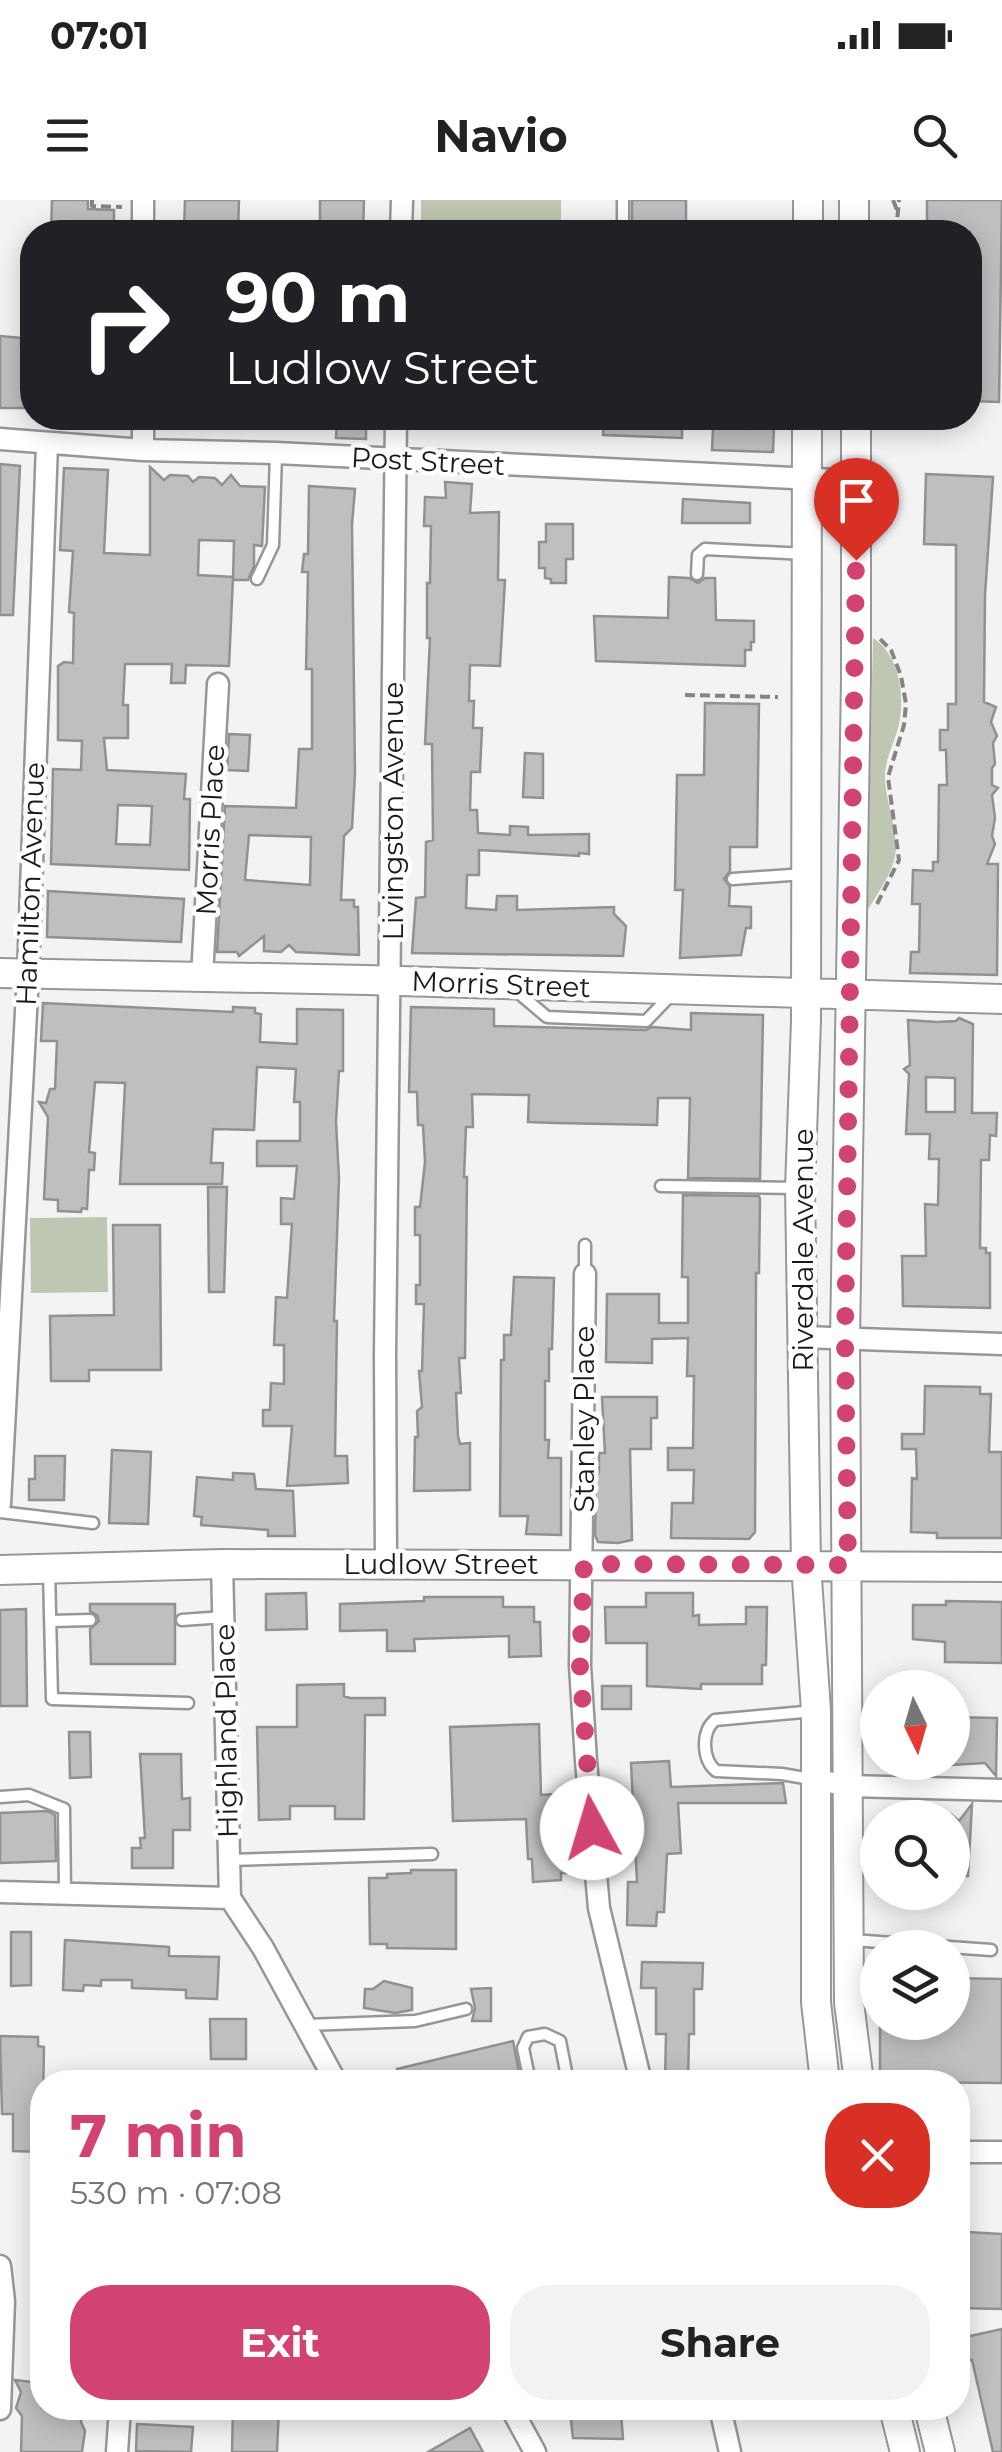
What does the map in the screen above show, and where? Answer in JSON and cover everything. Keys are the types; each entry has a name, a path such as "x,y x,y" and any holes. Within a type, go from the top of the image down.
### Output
{"main road":[{"name":"Riverdale Avenue","path":"807,430 806,994 800,1188 806,1564 816,1711 816,2002 824,2070"},
{"name":"Riverdale Avenue","path":"856,430 845,1339 849,2002 858,2070"},
{"name":"Morris Street","path":"14,974 1002,999"},
{"name":"Ludlow Street","path":"0,1570 222,1564 1002,1567"},
{"path":"897,2420 905,2452"},
{"path":"932,2420 940,2452"}],"street":[{"path":"144,430 144,450"},
{"name":"Livingston Avenue","path":"386,1564 396,430"},
{"name":"Post Street","path":"0,439 144,450 856,482"},
{"name":"Hamilton Avenue","path":"0,1508 14,974 47,444"},
{"name":"Morris Place","path":"202,977 218,684"},
{"name":"Stanley Place","path":"585,1274 580,1666 594,1869 606,1939 638,2070"},
{"path":"803,1337 1002,1344"},
{"name":"Highland Place","path":"222,1564 230,1898"},
{"path":"817,1780 850,1786 1002,1790"},
{"path":"0,1892 230,1898 329,2070"},
{"path":"970,2152 1002,2152"},
{"path":"0,2266 0,2409"},
{"path":"117,2452 119,2420"},
{"path":"518,2420 535,2452"},
{"path":"723,2420 730,2452"}],"lane":[{"path":"257,579 272,545 276,453"},
{"path":"698,574 698,555 705,548 807,554"},
{"path":"733,879 806,874"},
{"path":"661,1186 800,1188"},
{"path":"585,1246 585,1274"},
{"path":"0,1508 93,1523"},
{"path":"49,1569 52,1699 188,1704"},
{"path":"182,1620 224,1617"},
{"path":"50,1621 90,1620"},
{"path":"816,1711 716,1720 706,1733 706,1756 716,1772 782,1774 817,1780"},
{"path":"0,1797 29,1796 64,1809 65,1894"},
{"path":"229,1860 432,1854"},
{"path":"850,1940 991,1950"},
{"path":"304,2025 414,2021 466,2009"},
{"path":"527,2070 522,2048 528,2038 545,2034 560,2040 566,2070"}],"path":[{"path":"92,200 92,206 122,208"},
{"path":"874,913 899,860 888,777 904,725 906,704 892,650 875,634"},
{"path":"685,695 778,696"}],"green space":[{"path":"421,200 561,200 561,220 421,220"},
{"path":"873,638 895,666 901,704 885,773 895,854 888,876 867,911"},
{"path":"107,1217 108,1292 31,1293 30,1218"}],"building":[{"path":"52,200 88,200 88,209 114,210 114,220 51,220"},
{"path":"185,200 239,200 238,220 184,220"},
{"path":"320,200 364,200 363,220 320,220"},
{"path":"632,200 686,200 686,220 632,220"},
{"path":"927,200 1002,200 999,402 982,401 982,220 927,220"},
{"path":"0,336 20,338 20,408 0,408"},
{"path":"336,430 366,430 366,439 336,438"},
{"path":"603,430 682,430 682,438 603,435"},
{"path":"713,430 774,430 773,452 712,450"},
{"path":"0,464 20,466 13,615 0,615"},
{"path":"150,467 164,480 170,475 188,476 193,482 199,477 215,478 222,485 231,475 240,486 265,487 262,546 254,545 254,566 248,580 233,580 234,541 199,540 198,575 233,577 229,666 186,665 185,683 171,683 172,664 125,664 123,705 128,705 128,738 104,738 107,770 186,774 184,799 190,799 189,870 51,864 53,769 81,770 82,741 58,740 58,666 73,663 74,613 69,612 73,551 60,550 64,468 108,470 104,553 150,555","holes":["118,805 152,806 150,845 116,844"]},
{"path":"926,474 993,477 985,595 984,702 996,707 991,722 997,736 992,768 992,785 998,788 992,795 995,844 987,864 998,864 997,975 910,973 911,952 919,952 920,904 912,904 913,870 933,871 933,862 938,862 939,785 947,785 946,750 940,750 940,730 948,730 948,704 956,704 956,545 924,544"},
{"path":"445,482 472,484 470,513 499,512 498,580 505,580 500,666 470,665 473,728 482,728 480,772 471,772 470,810 477,810 478,833 510,835 510,826 528,827 528,835 589,834 589,854 579,856 479,850 479,875 467,875 466,908 496,910 497,896 517,896 517,910 614,907 614,914 626,926 623,956 412,953 416,898 425,897 426,842 433,840 432,744 425,744 431,526 424,526 425,497 446,498"},
{"path":"309,486 355,489 355,774 352,828 344,836 341,900 354,900 354,907 358,907 359,955 296,952 289,945 281,952 264,951 264,936 239,956 237,952 217,952 225,806 296,808 299,749 312,749 312,669 306,669 308,572 302,572 304,554 308,554","holes":["249,835 311,837 310,885 245,880"]},
{"path":"683,499 750,503 750,523 682,523"},
{"path":"546,524 573,524 573,559 566,559 566,583 551,583 551,579 545,578 545,568 539,568 539,542 546,542"},
{"path":"669,577 689,578 698,583 715,578 716,620 754,621 754,642 751,650 745,650 745,666 596,661 594,616 668,618"},
{"path":"705,703 759,704 757,847 730,847 730,871 724,879 730,887 729,906 751,907 751,928 746,928 741,955 680,958 683,890 675,890 677,775 704,775"},
{"path":"229,734 250,735 248,771 227,770"},
{"path":"525,753 543,754 543,798 523,797"},
{"path":"48,891 184,899 181,942 47,937"},
{"path":"43,1003 233,1012 233,1007 255,1008 255,1013 261,1014 260,1042 297,1044 297,1009 343,1010 343,1071 339,1071 336,1122 339,1178 335,1456 347,1456 348,1483 287,1486 292,1426 263,1426 263,1410 270,1410 271,1383 284,1384 284,1345 274,1345 276,1297 287,1298 292,1224 281,1224 281,1198 294,1199 297,1166 257,1166 257,1141 300,1141 300,1102 294,1102 296,1069 257,1067 254,1130 213,1129 211,1163 223,1163 222,1184 120,1184 125,1083 95,1082 89,1152 95,1153 94,1170 89,1170 87,1209 58,1211 58,1200 44,1199 48,1117 39,1102 46,1103 50,1089 55,1089 57,1041 41,1041"},
{"path":"411,1007 494,1009 494,1026 646,1030 691,1030 691,1013 763,1015 760,1179 688,1178 690,1098 658,1098 657,1125 528,1122 529,1095 472,1094 473,1127 466,1127 464,1177 465,1358 459,1358 461,1393 456,1393 460,1444 470,1443 470,1490 414,1491 417,1411 422,1407 419,1371 424,1304 416,1304 420,1235 415,1235 415,1207 420,1207 425,1162 417,1092 409,1092"},
{"path":"959,1018 973,1024 972,1113 997,1113 996,1136 990,1135 989,1160 981,1160 980,1248 990,1253 990,1308 903,1306 902,1256 926,1256 925,1204 938,1205 939,1159 929,1159 930,1134 906,1134 909,1074 904,1069 910,1065 908,1020","holes":["926,1077 955,1078 955,1112 926,1112"]},
{"path":"208,1187 227,1187 224,1292 209,1292"},
{"path":"683,1195 760,1199 755,1532 749,1539 671,1538 672,1503 693,1503 694,1470 668,1470 668,1448 693,1448 694,1376 687,1376 688,1338 652,1339 652,1363 606,1362 607,1294 659,1294 659,1323 688,1323 688,1277 682,1277"},
{"path":"113,1225 160,1225 161,1370 89,1370 89,1381 51,1381 50,1316 114,1315"},
{"path":"514,1277 554,1278 552,1349 549,1381 545,1381 545,1440 549,1440 548,1458 561,1458 561,1535 526,1534 528,1516 500,1516 501,1360 504,1335 511,1335"},
{"path":"925,1386 980,1387 980,1394 991,1394 989,1452 1002,1452 1002,1538 937,1538 937,1533 911,1532 916,1449 902,1449 902,1434 924,1434"},
{"path":"602,1397 657,1397 657,1418 651,1418 651,1449 630,1449 632,1540 618,1543 598,1542 595,1535 596,1475 599,1453 605,1453"},
{"path":"112,1450 151,1452 148,1524 109,1523"},
{"path":"35,1456 65,1456 64,1500 29,1500 29,1479 35,1479"},
{"path":"233,1473 254,1474 256,1489 293,1491 295,1536 268,1536 268,1530 201,1525 202,1517 194,1516 197,1477 233,1480"},
{"path":"306,1593 307,1629 266,1630 266,1594"},
{"path":"646,1593 693,1593 693,1616 699,1615 699,1625 746,1624 746,1607 767,1607 762,1684 701,1684 701,1689 647,1686 647,1643 606,1643 605,1607 646,1607"},
{"path":"424,1597 503,1597 503,1607 534,1607 534,1622 540,1622 541,1656 509,1657 509,1636 414,1639 415,1651 387,1651 387,1630 340,1631 340,1604 424,1601"},
{"path":"946,1601 1002,1602 1002,1663 945,1662 945,1642 913,1639 913,1605 946,1605"},
{"path":"90,1604 175,1604 175,1664 91,1664 90,1629 99,1621 90,1611"},
{"path":"26,1609 27,1706 0,1706 0,1610"},
{"path":"344,1684 344,1696 385,1698 385,1715 365,1715 364,1819 335,1819 335,1806 290,1806 290,1819 259,1820 257,1727 297,1727 297,1685"},
{"path":"602,1686 631,1686 631,1709 602,1709"},
{"path":"970,1717 997,1718 996,1776 985,1763 970,1764"},
{"path":"539,1724 541,1795 555,1794 556,1818 564,1820 567,1873 561,1873 561,1880 533,1882 526,1819 453,1821 450,1727"},
{"path":"69,1732 90,1732 91,1777 70,1778"},
{"path":"140,1754 181,1754 182,1799 190,1798 190,1830 173,1830 173,1868 132,1868 132,1848 141,1848 140,1838 145,1838"},
{"path":"669,1761 671,1787 783,1783 786,1803 678,1803 681,1853 667,1854 664,1912 657,1912 656,1926 627,1925 628,1882 637,1882 631,1763"},
{"path":"47,1811 55,1815 56,1861 0,1863 0,1813"},
{"path":"456,1870 456,1949 387,1948 387,1944 370,1944 369,1878 387,1878 387,1874"},
{"path":"11,1932 31,1932 31,1985 11,1986"},
{"path":"65,1940 169,1947 169,1956 219,1957 217,1999 186,1998 186,1990 132,1988 132,1980 101,1980 101,1986 84,1985 83,1991 63,1990"},
{"path":"642,1962 703,1963 702,1989 694,1989 694,2034 689,2034 688,2070 665,2070 666,2034 656,2034 656,1988 641,1988"},
{"path":"970,1978 1002,1979 1002,2083 970,2083 970,2070 880,2070 880,2040 970,2040"},
{"path":"384,1981 412,1988 412,2010 395,2013 364,2008 365,1989 373,1989"},
{"path":"491,1988 491,2021 472,2021 475,2008 471,1989"},
{"path":"210,2019 246,2019 246,2059 211,2059"},
{"path":"0,2036 38,2037 38,2046 44,2047 44,2070 30,2070 30,2152 13,2151 13,2114 2,2114"},
{"path":"513,2041 519,2070 397,2070"},
{"path":"970,2232 1002,2234 1002,2309 970,2308"},
{"path":"1002,2329 1002,2452 993,2452 970,2360 970,2336"},
{"path":"15,2380 30,2382 30,2420 81,2420 85,2431 82,2452 21,2452 22,2416 16,2408 21,2392"},
{"path":"233,2420 278,2420 277,2452 232,2452"},
{"path":"571,2420 622,2420 623,2439 573,2438"},
{"path":"137,2424 193,2427 191,2452 136,2451"},
{"path":"470,2428 483,2452 428,2452"}],"route":[{"path":"592,1828 580,1666 584,1564 848,1565 845,1339 856,560"}]}
